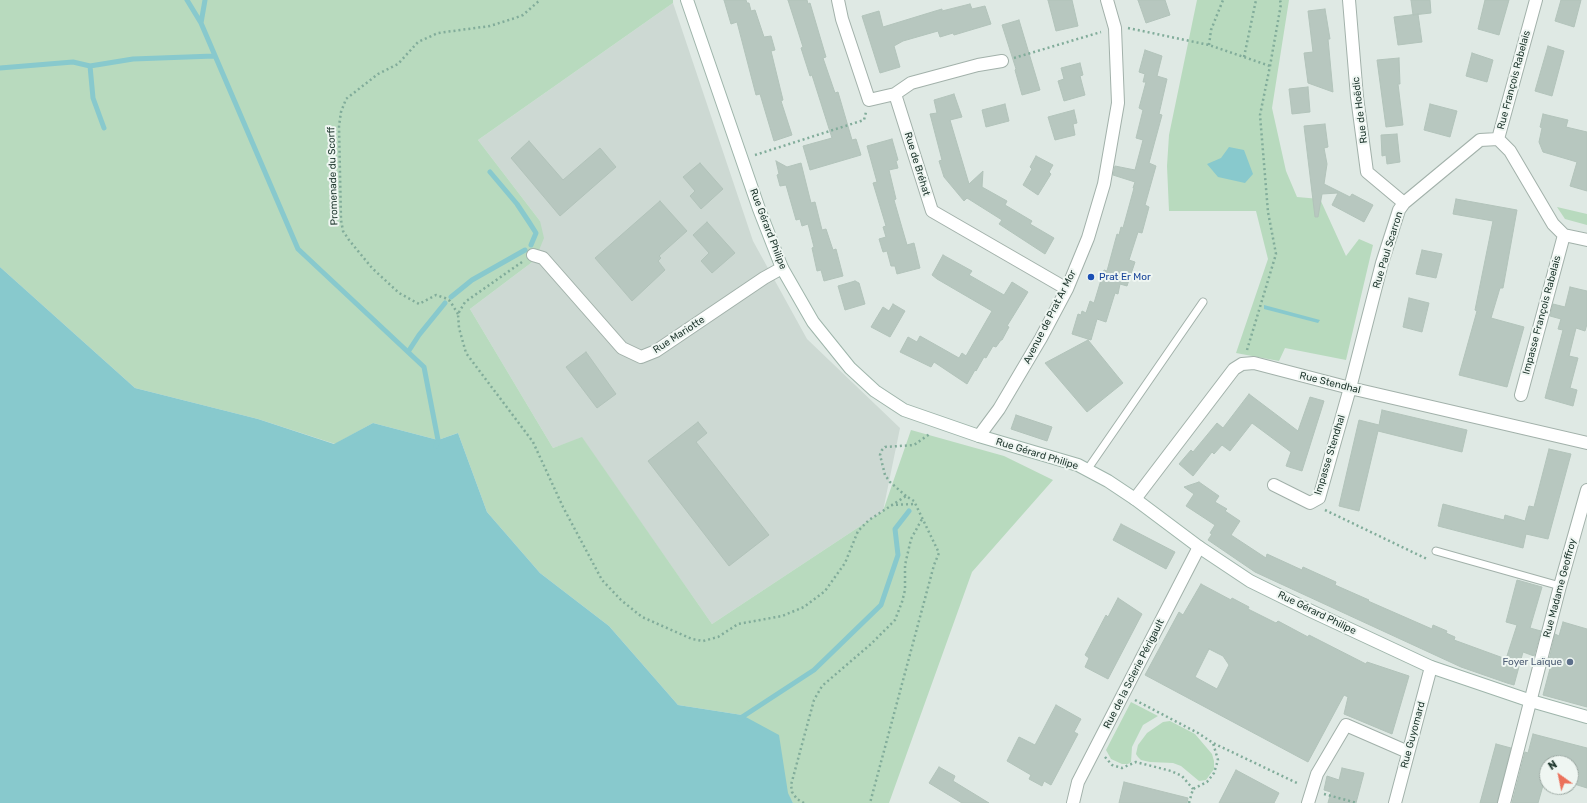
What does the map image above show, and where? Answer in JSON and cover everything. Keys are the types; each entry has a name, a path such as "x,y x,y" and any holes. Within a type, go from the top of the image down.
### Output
{"street":[{"name":"Rue Gérard Philipe","path":"688,0 759,209 782,268 813,322 850,368 875,391 904,410 979,436 1078,465 1136,499 1199,547 1250,580 1311,611 1431,667 1531,701 1587,717"},
{"path":"838,0 842,19 869,100 896,94 911,83 978,65 1002,61"},
{"name":"Avenue de Prat Ar Mor","path":"979,436 999,409 1041,338 1067,289 1088,238 1104,184 1118,103 1115,28 1107,0"},
{"name":"Rue de Hoëdic","path":"1349,0 1357,97 1367,172 1404,203"},
{"name":"Rue François Rabelais","path":"1536,0 1498,139 1510,151 1553,224 1564,235"},
{"name":"Rue de Bréhat","path":"896,94 932,211 1067,289"},
{"name":"Rue Paul Scarron","path":"1350,388 1382,263 1399,210 1404,203 1480,140 1498,139"},
{"path":"1564,235 1587,240"},
{"name":"Impasse François Rabelais","path":"1520,395 1564,235"},
{"name":"Rue Mariotte","path":"533,255 543,258 622,348 641,357 656,351 782,268"},
{"name":"Rue Stendhal","path":"1242,364 1254,363 1350,388 1587,443"},
{"path":"1136,499 1234,369 1242,364"},
{"name":"Impasse Stendhal","path":"1274,485 1310,503 1319,498 1350,388"},
{"name":"Rue Madame Geoffroy","path":"1504,803 1560,586 1587,490"},
{"name":"Rue de la Scierie Périgault","path":"1073,803 1078,782 1199,547"},
{"name":"Rue Guyomard","path":"1395,803 1431,667"},
{"path":"1308,803 1317,774 1346,725 1408,752"}],"lane":[{"path":"1087,470 1203,302"},
{"path":"1436,551 1560,586"}],"path":[{"name":"Promenade du Scorff","path":"458,314 450,301 445,298 436,295 419,304 399,293 372,268 343,231 341,220 339,126 341,112 346,99 358,88 378,74 398,64 418,42 438,33 490,26 515,18 523,15 540,0"},
{"path":"1209,45 1211,30 1222,0"},
{"path":"1244,58 1256,0"},
{"path":"1242,364 1276,254 1268,212 1260,116 1270,66 1280,0"},
{"path":"1002,61 1115,28 1132,28 1209,45 1270,66"},
{"path":"743,159 864,120 869,100"},
{"path":"533,255 465,302 458,314 459,328 466,353 533,442 563,507 602,580 621,600 642,617 692,639 703,641 718,637 738,624 782,616 804,607 825,591 845,563 858,530 869,520 906,496"},
{"path":"870,803 934,565 939,553 914,501 890,482 885,475 880,455 885,447 914,444 932,433 938,422"},
{"path":"1310,503 1430,560 1436,551"},
{"path":"891,505 915,504"},
{"path":"804,803 797,799 792,792 791,785 814,700 822,686 871,644 895,620 905,590 905,565 911,539 922,519"},
{"path":"1124,693 1198,732 1213,743 1312,790 1357,803"},
{"path":"1189,803 1193,789 1207,782 1214,773 1218,760 1213,743"},
{"path":"1097,746 1112,764 1122,768 1136,762 1156,766 1182,776 1193,789"}],"shaded area":[{"path":"673,3 753,241 807,339 900,428 883,511 712,624 582,438 553,448 470,309 535,260 540,221 478,140"}],"green space":[{"path":"0,0 673,0 673,3 478,140 540,221 544,238 535,260 470,309 553,448 582,437 712,624 883,511 911,430 1004,456 1053,480 972,572 889,803 793,803 742,715 678,705 609,626 540,573 487,512 458,433 438,440 373,423 335,444 258,419 135,388 0,267"},
{"path":"1197,0 1289,0 1272,108 1286,171 1297,197 1320,199 1346,256 1359,239 1373,245 1346,360 1285,348 1279,361 1236,353 1268,259 1256,211 1169,211 1167,166 1169,135"},
{"path":"1557,207 1587,214 1587,225 1565,219"},
{"path":"1131,702 1158,716 1143,725 1132,747 1131,762 1128,764 1122,764 1111,759 1106,750"},
{"path":"1170,721 1195,734 1212,754 1214,769 1206,780 1199,781 1181,766 1173,763 1141,760 1136,754 1138,745 1147,733 1163,722"}],"water":[{"path":"1229,147 1244,150 1253,174 1245,183 1218,177 1207,164 1221,158"},
{"path":"0,267 135,388 258,419 334,444 373,423 438,440 458,433 487,512 540,573 609,626 678,705 742,715 779,735 788,793 793,803 0,803"},
{"path":"1264,305 1320,320 1318,323 1264,309"}],"building":[{"path":"724,0 746,0 747,3 749,3 751,11 755,10 764,37 771,36 775,50 771,51 783,100 781,101 792,135 774,141 760,94 756,95 737,22 731,24"},
{"path":"788,0 807,0 808,4 810,3 826,57 823,58 835,93 838,92 852,140 856,139 861,155 810,170 803,146 832,138 812,75 810,76 801,48 803,47"},
{"path":"1048,0 1072,0 1078,26 1056,31"},
{"path":"1138,0 1165,0 1170,15 1146,23"},
{"path":"1411,0 1430,0 1431,13 1413,15"},
{"path":"1485,0 1509,0 1499,35 1478,29"},
{"path":"1561,0 1581,0 1574,27 1555,21"},
{"path":"970,4 972,9 985,6 991,24 954,35 953,33 940,37 938,31 903,41 894,46 900,67 880,73 862,16 879,11 883,27 942,9 942,11"},
{"path":"1325,9 1330,39 1328,39 1333,92 1308,83 1304,53 1313,52 1308,11"},
{"path":"1418,14 1422,42 1398,45 1394,17"},
{"path":"1019,20 1040,90 1022,95 1016,69 1002,25"},
{"path":"1548,46 1564,51 1552,96 1535,91"},
{"path":"1145,50 1162,56 1157,76 1167,79 1159,114 1162,115 1149,163 1156,166 1145,205 1149,207 1142,233 1138,232 1129,260 1135,262 1127,286 1120,284 1118,294 1115,293 1106,322 1097,319 1091,340 1072,334 1078,314 1081,315 1082,311 1086,313 1090,301 1094,303 1104,270 1107,271 1117,234 1119,235 1121,227 1123,228 1134,188 1135,182 1113,175 1115,166 1135,170 1143,140 1136,138 1143,110 1139,108 1146,82 1143,82 1145,74 1139,72"},
{"path":"1472,53 1493,60 1487,82 1466,76"},
{"path":"1399,58 1400,84 1398,84 1403,125 1386,127 1377,60"},
{"path":"1080,63 1083,75 1080,76 1085,95 1064,101 1058,81 1064,79 1061,68"},
{"path":"1308,87 1310,112 1292,114 1289,89"},
{"path":"954,94 962,117 950,120 969,184 983,171 982,187 1007,201 1005,205 1032,221 1030,224 1054,238 1045,254 999,224 1002,220 967,198 964,201 944,177 939,161 942,160 930,114 937,113 934,100"},
{"path":"1005,104 1009,121 986,127 982,110"},
{"path":"1430,104 1457,111 1450,137 1424,130"},
{"path":"1074,110 1077,123 1073,124 1075,135 1055,140 1048,117"},
{"path":"1543,114 1568,120 1566,127 1587,132 1587,191 1570,186 1577,162 1543,152 1539,142"},
{"path":"1325,124 1328,147 1324,148 1327,164 1324,184 1350,197 1352,194 1373,205 1364,222 1332,205 1338,193 1322,194 1318,217 1315,217 1304,126"},
{"path":"1397,134 1400,162 1387,164 1386,155 1382,156 1381,135"},
{"path":"892,139 898,160 896,161 898,168 889,170 896,199 894,200 907,245 914,243 920,268 897,274 895,266 891,266 887,251 883,252 879,239 886,237 883,227 886,226 873,183 877,182 867,146"},
{"path":"529,141 563,180 600,148 616,167 560,216 511,158"},
{"path":"1036,156 1053,165 1049,172 1051,174 1038,195 1023,185 1032,169 1030,167"},
{"path":"776,161 787,167 801,163 811,203 815,202 822,230 826,229 833,250 836,249 843,276 824,281 821,270 817,271 812,248 814,247 808,224 802,226 800,219 796,220 786,185 780,186 777,175 779,174"},
{"path":"700,163 723,189 701,209 690,196 695,191 683,177"},
{"path":"1456,199 1517,210 1503,288 1500,288 1491,318 1524,327 1507,387 1459,375 1477,311 1475,310 1493,221 1453,214"},
{"path":"660,201 687,231 659,256 661,258 658,261 665,270 632,301 595,258"},
{"path":"707,222 735,253 712,273 701,261 709,253 693,235"},
{"path":"1422,250 1442,254 1436,278 1416,274"},
{"path":"943,255 972,271 969,275 1004,295 1012,282 1028,292 1007,326 1009,327 1002,340 996,347 993,346 986,358 984,357 967,384 934,362 931,367 900,352 908,337 917,342 920,336 959,358 962,353 966,356 992,311 932,275"},
{"path":"855,281 859,283 865,304 845,310 838,286"},
{"path":"1570,287 1587,291 1587,324 1585,331 1576,328 1569,356 1578,358 1570,388 1577,390 1573,406 1545,398 1563,330 1558,329 1561,319 1550,316 1553,304 1565,307"},
{"path":"1409,298 1429,303 1422,332 1403,327"},
{"path":"893,304 905,311 890,337 871,327 883,307 889,311"},
{"path":"1088,340 1123,383 1087,412 1045,363"},
{"path":"586,352 616,394 597,408 566,367"},
{"path":"1249,394 1298,431 1310,397 1324,401 1302,471 1286,466 1291,452 1252,423 1230,451 1222,445 1214,454 1212,452 1193,476 1179,464 1191,450 1193,452 1217,423 1223,428"},
{"path":"1382,410 1467,430 1462,452 1378,431 1359,511 1339,506 1359,420 1379,425"},
{"path":"1016,415 1052,427 1047,441 1011,429"},
{"path":"698,422 707,433 696,442 769,535 729,566 648,461"},
{"path":"1549,449 1571,454 1548,539 1526,534 1523,548 1438,526 1443,504 1504,520 1505,515 1525,521 1529,506 1534,507"},
{"path":"1199,482 1219,496 1215,502 1227,509 1225,511 1240,521 1231,535 1266,558 1267,554 1302,570 1303,567 1336,582 1335,585 1369,600 1368,601 1432,629 1433,625 1447,631 1446,633 1455,637 1454,640 1506,659 1517,625 1506,622 1517,580 1542,587 1530,628 1541,631 1534,656 1523,652 1514,685 1507,683 1461,667 1255,572 1208,540 1215,525 1186,506 1194,494 1184,487"},
{"path":"1121,524 1175,552 1166,569 1113,540"},
{"path":"1201,584 1231,600 1232,598 1249,607 1248,609 1276,623 1278,621 1308,637 1309,635 1366,664 1367,662 1409,676 1392,734 1344,714 1348,697 1344,695 1308,762 1145,675 1179,612 1183,615","holes":["1209,649 1223,656 1229,665 1217,689 1195,677"]},
{"path":"1118,598 1142,614 1108,679 1085,667 1089,658 1085,655 1106,615 1108,617"},
{"name":"Foyer Laïque","path":"1563,622 1587,629 1587,707 1543,695 1552,661 1549,660 1555,634 1559,636"},
{"path":"1056,705 1081,719 1074,732 1078,734 1051,785 1044,781 1042,786 1029,779 1031,775 1007,761 1019,737 1035,745"},
{"path":"1533,734 1587,748 1587,788 1579,786 1579,755 1539,755 1539,795 1540,795 1538,803 1512,803 1525,752 1528,753"},
{"path":"1496,744 1511,748 1497,803 1480,803"},
{"path":"939,767 955,776 953,781 989,803 962,803 929,783"},
{"path":"1342,768 1364,773 1356,803 1328,803 1331,792 1324,790 1327,776 1339,780"},
{"path":"1236,770 1279,793 1274,803 1219,803"},
{"path":"1124,782 1188,798 1187,803 1119,803"}],"waterway":[{"path":"187,0 201,23"},
{"path":"205,0 201,23 298,249 424,367 438,440 436,446"},
{"path":"0,68 73,62 90,66 133,59 214,56"},
{"path":"90,66 93,98 104,128"},
{"path":"490,172 517,204 536,233 531,245"},
{"path":"451,297 472,280 525,250"},
{"path":"408,352 419,335 445,303"},
{"path":"739,719 814,670 881,605 898,555 895,529 909,511"}],"place":[{"name":"Prat Er Mor","path":"1091,277"},
{"name":"Foyer Laïque","path":"1570,662"}]}
